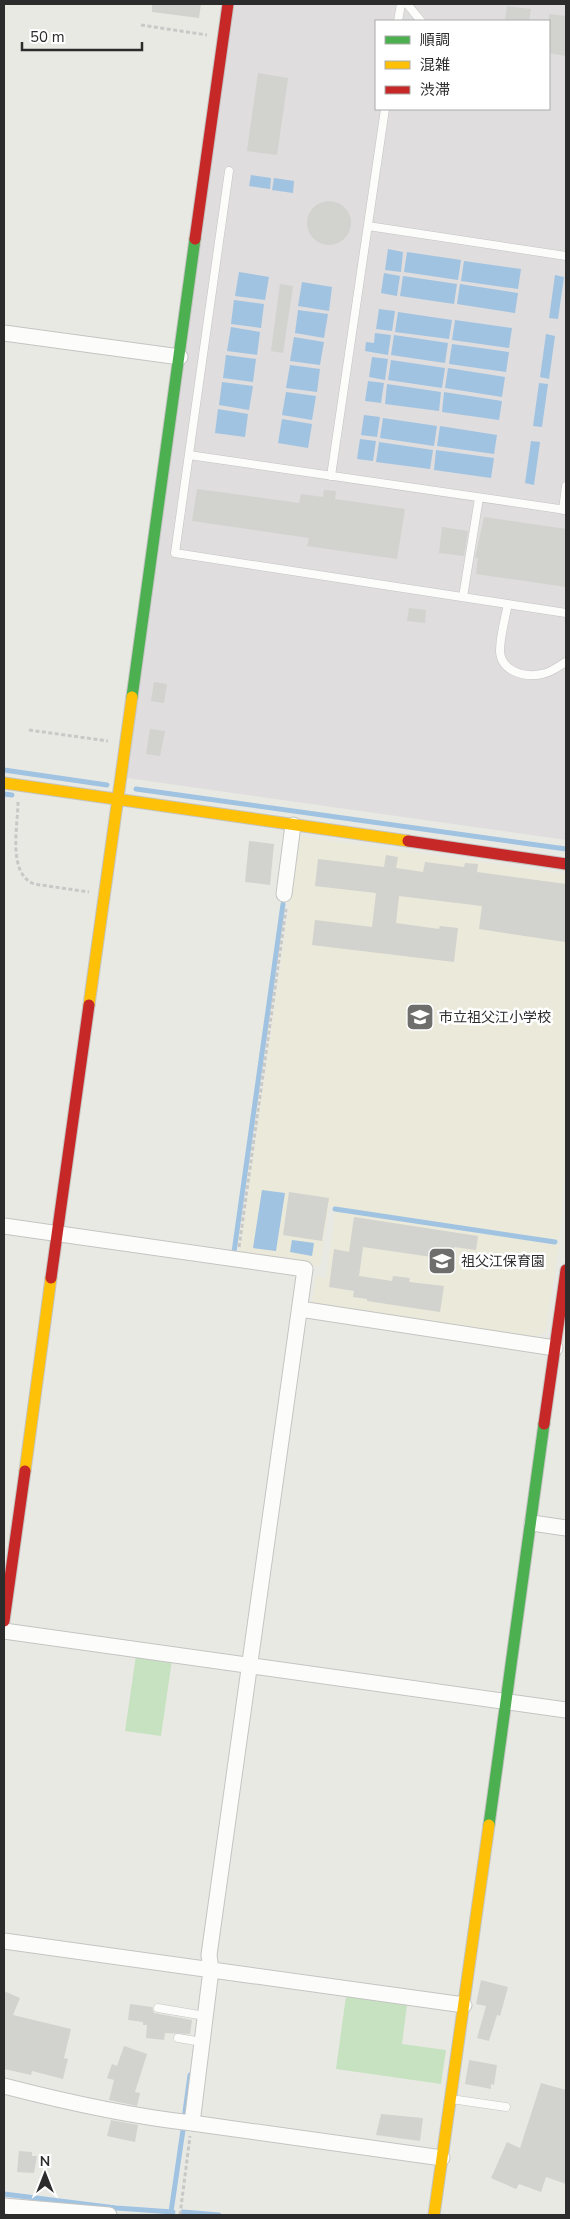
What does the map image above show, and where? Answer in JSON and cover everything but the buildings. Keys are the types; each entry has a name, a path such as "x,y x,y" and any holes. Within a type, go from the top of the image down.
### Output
{"street":[{"path":"4,1621 56,1234 228,4"},
{"path":"4,333 180,357"},
{"path":"4,783 566,864"},
{"path":"284,894 293,825"},
{"path":"4,1226 306,1269 209,1955 211,1970 192,2123"},
{"path":"434,2215 566,1270"},
{"path":"300,1308 556,1348"},
{"path":"532,1523 566,1528"},
{"path":"4,1631 566,1710"},
{"path":"4,1942 464,2005"},
{"path":"4,2086 98,2109 146,2118 442,2158"},
{"path":"4,2206 109,2215"}],"lane":[{"path":"398,20 401,4"},
{"path":"407,4 420,20"},
{"path":"331,476 385,110"},
{"path":"229,171 175,553 566,613"},
{"path":"368,226 566,256"},
{"path":"189,455 565,510 566,486"},
{"path":"463,597 479,498"},
{"path":"508,604 500,649 502,660 511,671 529,675 542,674 566,662"},
{"path":"158,2008 206,2016"},
{"path":"178,2038 202,2042"},
{"path":"450,2099 506,2107"}],"path":[{"path":"141,25 224,37"},
{"path":"30,730 125,744"},
{"path":"19,786 16,863 25,881 104,894"},
{"path":"237,1260 287,899 284,894"},
{"path":"180,2215 192,2123"}],"shaded area":[{"path":"233,4 566,4 566,840 127,778"},
{"name":"市立祖父江小学校","path":"299,836 566,874 566,1161 559,1241 329,1206 320,1266 239,1254"},
{"name":"祖父江保育園","path":"335,1211 559,1245 546,1331 535,1338 315,1306 312,1302 316,1276 326,1278"}],"green space":[{"path":"136,1655 172,1660 161,1736 125,1731"},
{"path":"346,1996 407,2005 402,2044 446,2050 441,2084 336,2069"}],"water":[{"path":"251,175 271,178 270,189 249,186"},
{"path":"274,178 294,181 293,193 272,190"},
{"path":"388,249 403,252 401,272 385,270"},
{"path":"407,252 461,260 458,280 404,272"},
{"path":"464,261 521,269 518,289 461,281"},
{"path":"239,272 269,277 265,300 235,296"},
{"path":"384,273 400,276 397,296 381,293"},
{"path":"555,275 564,277 558,319 549,318"},
{"path":"403,276 457,284 454,304 400,296"},
{"path":"302,282 332,287 329,311 298,306"},
{"path":"460,284 518,293 515,313 457,304"},
{"path":"234,300 264,304 261,328 231,324"},
{"path":"379,309 395,311 392,331 376,329"},
{"path":"298,310 328,314 324,338 295,333"},
{"path":"398,312 452,320 449,339 395,332"},
{"path":"455,320 512,328 509,348 452,340"},
{"path":"231,327 260,332 257,355 227,351"},
{"path":"375,333 391,335 388,355 365,351 366,342 374,343"},
{"path":"546,334 555,336 549,379 540,377"},
{"path":"394,335 448,343 445,363 391,355"},
{"path":"294,337 324,342 320,365 290,361"},
{"path":"452,344 509,352 506,372 449,364"},
{"path":"226,355 256,359 253,382 223,378"},
{"path":"372,357 388,359 385,380 369,377"},
{"path":"391,360 445,368 442,388 388,380"},
{"path":"290,365 320,369 317,392 286,388"},
{"path":"448,368 505,377 502,397 445,388"},
{"path":"368,381 384,383 381,403 365,401"},
{"path":"222,382 253,386 249,410 219,405"},
{"path":"539,383 548,384 542,427 533,426"},
{"path":"387,384 441,392 439,411 385,404"},
{"path":"286,392 316,396 312,420 282,415"},
{"path":"444,392 502,401 499,420 442,412"},
{"path":"218,409 248,414 245,437 215,433"},
{"path":"364,415 380,417 377,437 361,435"},
{"path":"383,418 437,426 434,446 380,438"},
{"path":"282,419 312,424 308,448 278,443"},
{"path":"440,426 497,435 494,454 437,446"},
{"path":"360,439 376,441 373,461 357,459"},
{"path":"531,441 540,442 534,485 525,483"},
{"path":"379,442 433,450 430,469 376,462"},
{"path":"436,450 494,458 491,478 434,470"},
{"path":"262,1190 285,1193 276,1251 253,1248"},
{"path":"292,1240 314,1243 312,1256 290,1252"}],"waterway":[{"path":"4,770 107,785"},
{"path":"136,789 566,849"},
{"path":"4,794 12,795"},
{"path":"234,1252 283,904"},
{"path":"335,1209 555,1242"},
{"path":"184,2119 190,2075"},
{"path":"171,2212 183,2130"},
{"path":"4,2194 116,2208 173,2212"},
{"path":"183,2212 219,2215"}],"traffic: fast":[{"path":"132,697 195,239"},
{"path":"489,1825 544,1424"}],"traffic: slow":[{"path":"89,1005 132,697"},
{"path":"4,783 408,841"},
{"path":"25,1471 51,1278"},
{"path":"434,2215 489,1825"}],"traffic: jam":[{"path":"195,239 228,4"},
{"path":"408,841 566,864"},
{"path":"51,1278 89,1005"},
{"path":"544,1424 566,1270"},
{"path":"4,1621 25,1471"}],"place":[{"name":"市立祖父江小学校","path":"420,1017"},
{"name":"祖父江保育園","path":"442,1261"}]}
